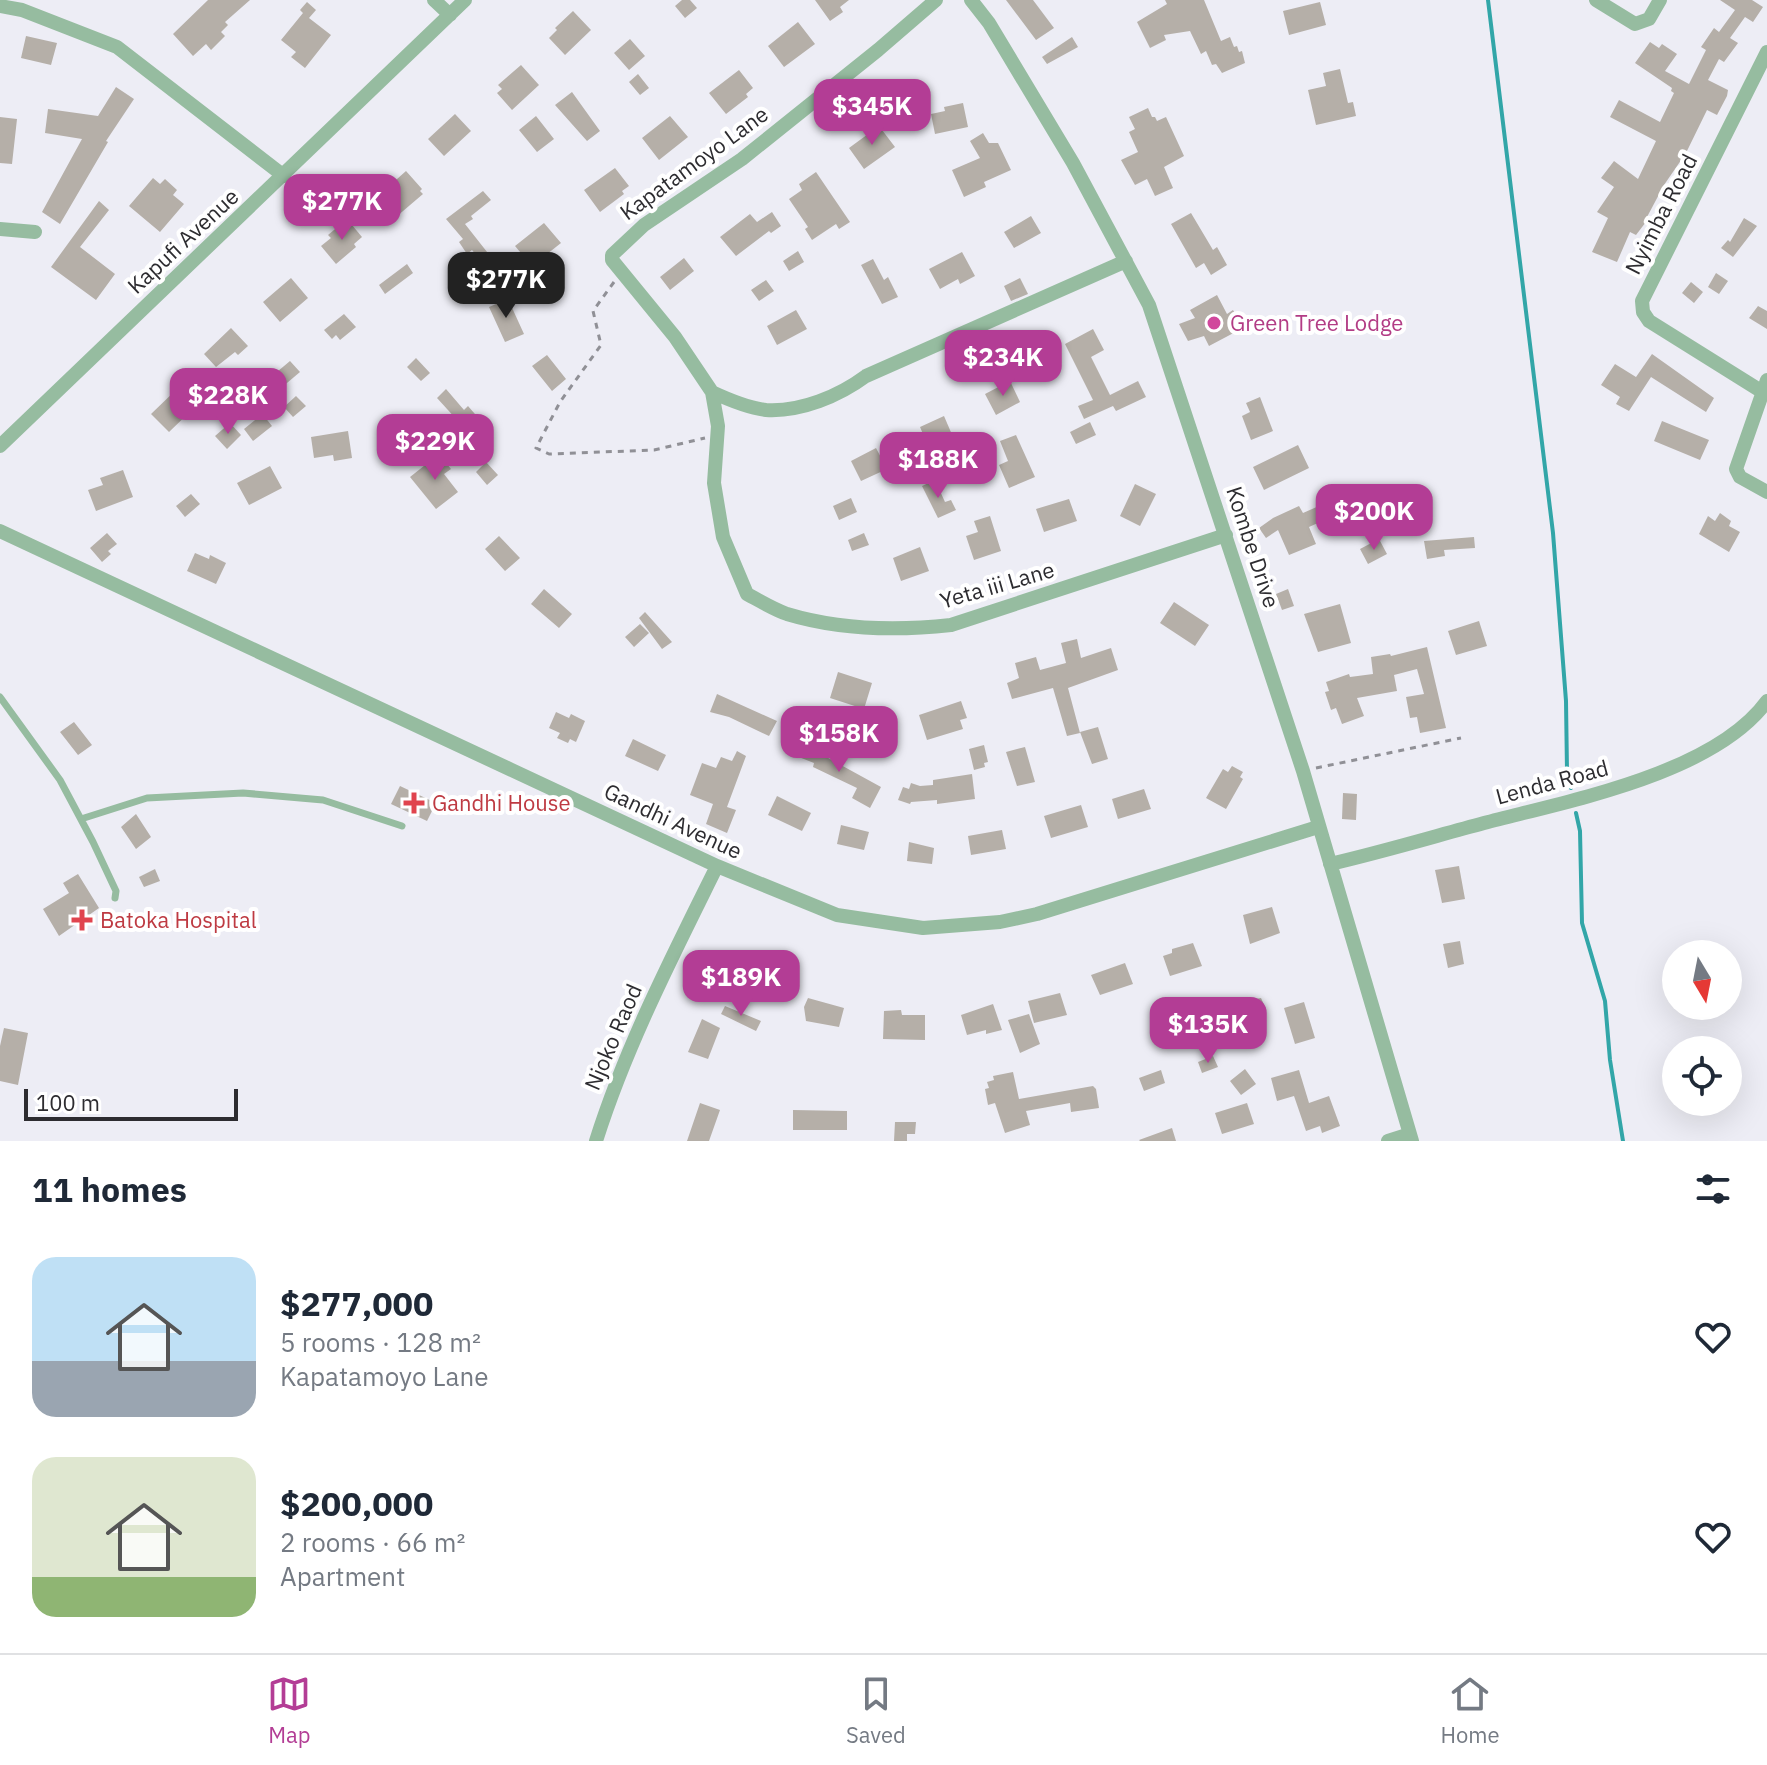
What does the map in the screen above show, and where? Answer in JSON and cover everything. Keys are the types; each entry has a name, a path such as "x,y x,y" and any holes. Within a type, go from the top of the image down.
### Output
{"street":[{"path":"434,0 450,15"},
{"name":"Kapufi Avenue","path":"0,446 465,0"},
{"name":"Kapatamoyo Lane","path":"623,274 612,260 614,251 644,225 742,159 936,0"},
{"name":"Kombe Drive","path":"971,0 989,23 1073,163 1149,305 1303,771 1411,1137"},
{"path":"1596,0 1635,24 1649,19 1660,0"},
{"path":"0,6 22,10 117,47 284,176"},
{"name":"Nyimba Road","path":"1764,386 1693,351 1649,321 1643,312 1642,301 1767,52"},
{"path":"0,229 35,232"},
{"path":"623,274 675,337 712,392 765,410 795,407 836,396 866,376 1126,261"},
{"path":"1764,386 1736,469 1740,477 1767,492"},
{"name":"Yeta iii Lane","path":"712,392 718,426 714,483 723,537 747,594 785,613 843,625 913,629 951,625 1226,535"},
{"name":"Gandhi Avenue","path":"0,531 717,866 837,915 923,928 1000,922 1037,914 1318,827"},
{"name":"Lenda Road","path":"1330,864 1594,795 1660,774 1726,737 1760,711 1767,701"},
{"name":"Njoko Raod","path":"596,1141 624,1065 717,866"},
{"path":"1388,1141 1411,1137"}],"lane":[{"path":"0,697 60,780 113,884 115,898"},
{"path":"81,819 147,798 243,793 323,800 402,826"}],"path":[{"path":"623,274 610,286 593,311 601,345 560,402 536,448 549,454 654,450 717,435"},
{"path":"1303,771 1461,738"}],"building":[{"path":"208,0 250,0 225,22 228,25 221,32 225,36 211,50 206,44 193,56 173,34"},
{"path":"682,0 690,0 697,8 685,18 675,6"},
{"path":"815,0 849,0 840,7 843,12 830,21"},
{"path":"1006,0 1033,0 1054,28 1036,40"},
{"path":"1165,0 1204,0 1221,41 1230,37 1234,47 1242,51 1245,63 1222,73 1216,64 1212,65 1206,51 1201,54 1190,31 1164,35 1166,40 1150,48 1137,22 1167,4"},
{"path":"1720,0 1752,0 1763,7 1753,22 1745,17 1730,38 1738,43 1724,62 1719,59 1708,80 1728,90 1727,96 1717,115 1707,110 1649,218 1636,235 1630,232 1617,262 1592,252 1608,218 1597,212 1614,187 1601,178 1614,161 1638,179 1656,141 1610,117 1619,100 1660,122 1674,93 1672,88 1635,63 1650,42 1659,48 1662,44 1677,54 1665,71 1689,84 1706,50 1701,47 1714,28 1719,32 1735,10"},
{"path":"307,2 316,10 309,18 331,35 305,68 291,57 296,52 281,40 303,13 300,10"},
{"path":"1320,2 1326,25 1289,35 1283,11"},
{"path":"573,11 591,30 565,55 549,38"},
{"path":"798,22 815,44 784,67 768,46"},
{"path":"26,36 57,43 51,65 21,58"},
{"path":"1072,37 1078,47 1047,64 1042,57"},
{"path":"630,39 645,56 629,70 614,53"},
{"path":"521,65 539,85 512,110 497,93 502,89 498,85"},
{"path":"1340,69 1348,103 1353,102 1356,116 1316,125 1308,90 1326,86 1323,73"},
{"path":"739,70 753,88 746,94 748,97 726,114 709,93"},
{"path":"638,74 649,88 640,95 629,82"},
{"path":"116,87 134,99 106,141 60,224 42,212 82,139 45,133 48,109 98,116"},
{"path":"572,92 600,131 587,141 555,105"},
{"path":"963,103 968,127 935,134 931,114"},
{"path":"1148,108 1157,121 1166,117 1184,156 1164,167 1173,188 1155,196 1147,179 1135,185 1121,160 1138,152 1129,132 1135,129 1129,117"},
{"path":"455,114 471,131 444,156 428,139"},
{"path":"536,116 554,139 537,152 519,130"},
{"path":"670,116 688,137 659,160 642,138"},
{"path":"0,117 17,119 12,164 0,163"},
{"path":"879,126 895,147 864,169 849,148"},
{"path":"983,133 989,143 998,143 1011,170 984,182 986,187 964,197 952,170 980,158 970,141"},
{"path":"615,168 629,186 622,191 624,194 600,212 584,190"},
{"path":"406,171 423,194 396,217 378,196"},
{"path":"816,172 850,222 839,229 836,224 812,240 805,229 808,227 789,199 802,190 799,184"},
{"path":"153,178 160,184 165,179 177,190 173,195 184,204 160,232 129,206"},
{"path":"483,191 491,200 465,224 491,257 483,263 472,250 467,254 459,242 463,239 446,219"},
{"path":"99,201 109,210 80,247 115,274 96,300 51,267"},
{"path":"772,212 781,226 771,233 769,231 736,256 720,237 750,214 757,222"},
{"path":"1191,213 1213,250 1217,247 1227,265 1211,275 1204,263 1196,268 1171,224"},
{"path":"1031,216 1041,233 1014,248 1004,232"},
{"path":"1744,218 1757,226 1733,257 1721,248 1728,240 1730,242"},
{"path":"347,219 362,237 354,244 356,247 336,264 321,246 331,238 328,235"},
{"path":"544,223 561,243 532,266 515,246"},
{"path":"798,251 804,262 789,271 783,261"},
{"path":"962,252 975,276 960,284 958,279 940,289 929,269"},
{"path":"684,258 694,271 670,290 660,277"},
{"path":"873,259 884,280 888,277 898,297 882,304 861,265"},
{"path":"407,264 413,273 385,294 379,285"},
{"path":"1716,273 1728,281 1719,294 1708,287"},
{"path":"291,278 308,298 280,322 263,302"},
{"path":"1020,278 1028,294 1011,301 1004,286"},
{"path":"766,280 774,291 759,301 751,290"},
{"path":"1691,282 1703,292 1694,303 1682,293"},
{"path":"1217,295 1227,314 1233,310 1243,328 1209,346 1204,336 1188,341 1179,324 1195,318 1190,310"},
{"path":"508,299 524,334 505,342 489,307"},
{"path":"1758,306 1767,311 1767,329 1749,318"},
{"path":"796,310 807,329 777,345 767,326"},
{"path":"344,314 356,327 340,340 336,335 332,339 324,330"},
{"path":"231,328 248,346 216,367 204,354"},
{"path":"1093,329 1104,350 1091,357 1110,395 1138,381 1146,397 1116,411 1113,406 1084,419 1078,406 1093,400 1065,344"},
{"path":"1652,354 1714,398 1706,412 1651,377 1629,411 1616,404 1620,397 1601,385 1615,364 1636,377"},
{"path":"547,355 566,379 552,391 532,366"},
{"path":"416,358 430,373 421,381 407,367"},
{"path":"290,361 300,372 281,388 271,377"},
{"path":"1010,381 1020,402 996,415 985,394"},
{"path":"178,388 196,406 169,432 151,414"},
{"path":"446,389 464,410 468,406 481,421 468,432 437,398"},
{"path":"296,396 306,406 293,417 284,407"},
{"path":"1260,397 1273,431 1251,440 1242,416 1250,412 1246,403"},
{"path":"264,416 272,426 253,441 244,429"},
{"path":"944,416 953,437 929,448 920,427"},
{"path":"1662,421 1709,440 1700,460 1654,441"},
{"path":"1090,422 1096,435 1076,444 1070,432"},
{"path":"230,423 241,435 227,449 215,436"},
{"path":"348,431 352,458 334,461 333,455 314,458 311,437"},
{"path":"1016,435 1035,477 1009,488 999,465 1008,461 1000,441"},
{"path":"1298,445 1309,468 1264,490 1253,467"},
{"path":"876,448 887,469 861,481 851,461"},
{"path":"439,454 451,469 444,474 458,492 436,509 410,477"},
{"path":"486,462 498,475 487,485 476,472"},
{"path":"270,466 282,488 249,505 237,483"},
{"path":"123,470 133,497 96,511 88,490 103,485 100,478"},
{"path":"935,480 945,502 951,500 956,510 938,518 922,486"},
{"path":"1135,484 1156,494 1140,526 1120,516"},
{"path":"1369,484 1377,501 1309,527 1316,544 1289,555 1278,530 1266,538 1259,528 1299,506 1303,513"},
{"path":"191,494 200,504 185,517 176,506"},
{"path":"851,498 857,512 839,520 833,506"},
{"path":"1069,499 1077,521 1044,532 1036,509"},
{"path":"1720,513 1731,521 1729,526 1740,532 1729,552 1699,534 1708,516 1715,521"},
{"path":"990,516 1001,551 974,560 966,536 978,532 974,521"},
{"path":"107,533 117,544 108,551 111,554 102,562 90,548"},
{"path":"864,533 869,545 852,551 848,540"},
{"path":"499,536 520,558 505,571 485,549"},
{"path":"1474,537 1475,548 1444,550 1445,556 1427,559 1424,541"},
{"path":"1379,539 1387,554 1368,564 1360,549"},
{"path":"920,547 929,571 901,581 893,558"},
{"path":"195,553 209,559 210,555 226,563 216,584 187,571"},
{"path":"544,589 572,614 559,628 531,604"},
{"path":"1288,589 1294,606 1282,610 1276,594"},
{"path":"1174,602 1209,625 1195,646 1160,623"},
{"path":"1340,604 1351,643 1318,652 1304,614"},
{"path":"645,612 672,642 662,649 639,618"},
{"path":"1479,621 1487,646 1456,655 1448,631"},
{"path":"640,624 649,633 634,647 625,637"},
{"path":"1077,639 1081,658 1111,648 1118,670 1068,688 1080,733 1067,736 1053,688 1012,699 1007,683 1019,678 1015,663 1036,657 1040,670 1066,663 1061,643"},
{"path":"1427,647 1446,728 1420,733 1417,717 1410,718 1406,697 1424,694 1417,669 1394,675 1397,691 1357,698 1364,716 1342,724 1336,708 1331,710 1325,692 1329,691 1326,682 1349,674 1350,677 1373,674 1371,657 1391,656"},
{"path":"838,672 872,683 864,709 830,698"},
{"path":"717,694 777,721 769,736 729,717 710,712"},
{"path":"961,701 967,718 960,720 963,729 927,740 919,715"},
{"path":"556,712 569,718 571,714 585,721 576,742 570,739 568,743 557,738 560,733 549,728"},
{"path":"74,722 92,745 78,755 60,732"},
{"path":"1098,727 1108,759 1092,764 1080,732"},
{"path":"856,734 878,743 872,758 850,749"},
{"path":"633,739 666,755 658,771 625,756"},
{"path":"790,742 819,753 881,787 870,808 852,798 857,788 813,767 814,763 786,752"},
{"path":"984,745 988,762 984,763 985,767 974,770 969,749"},
{"path":"1025,747 1035,782 1017,786 1006,752"},
{"path":"737,751 746,756 727,807 736,810 727,833 706,824 713,804 690,795 702,763 716,768 721,757 732,761"},
{"path":"1232,766 1243,772 1240,777 1243,779 1226,809 1206,798 1223,769 1228,772"},
{"path":"972,774 975,799 937,804 937,800 910,804 898,800 903,787 909,789 911,783 933,785 933,780"},
{"name":"Gandhi House","path":"400,786 436,803 427,821 391,804"},
{"path":"1144,789 1151,809 1118,819 1112,799"},
{"path":"1343,793 1357,794 1356,820 1342,819"},
{"path":"777,796 811,813 802,831 768,815"},
{"path":"1081,805 1088,827 1051,838 1044,816"},
{"path":"136,814 151,837 136,849 121,827"},
{"path":"841,825 869,832 864,850 837,844"},
{"path":"1002,830 1006,849 971,855 968,836"},
{"path":"909,842 934,848 932,864 907,861"},
{"path":"1459,866 1465,899 1442,903 1435,870"},
{"path":"155,869 160,881 144,887 139,877"},
{"path":"78,874 99,908 59,936 43,909 69,893 63,883"},
{"path":"1272,907 1280,933 1250,944 1243,915"},
{"path":"1460,941 1464,964 1448,968 1443,944"},
{"path":"1193,943 1202,966 1170,976 1163,956 1172,953 1172,949"},
{"path":"760,962 769,984 737,994 731,974 737,972 736,969"},
{"path":"1125,963 1133,984 1100,995 1091,975"},
{"path":"1060,993 1067,1015 1034,1023 1028,1001"},
{"path":"808,998 844,1008 839,1027 806,1021 804,1007"},
{"path":"1261,998 1266,1009 1257,1013 1258,1017 1246,1020 1242,1008 1246,1006 1244,1001"},
{"path":"1304,1002 1315,1038 1295,1044 1284,1008"},
{"path":"993,1004 1002,1030 967,1035 961,1015"},
{"path":"725,1006 761,1021 756,1031 721,1014"},
{"path":"901,1010 902,1015 925,1015 925,1040 883,1039 884,1011"},
{"path":"1029,1014 1040,1044 1020,1053 1008,1020"},
{"path":"702,1019 720,1028 708,1059 688,1052"},
{"path":"1216,1027 1220,1039 1204,1046 1199,1033"},
{"path":"4,1028 28,1033 18,1085 0,1081 0,1046"},
{"path":"1213,1056 1218,1067 1202,1073 1198,1062"},
{"path":"1245,1069 1256,1084 1241,1095 1230,1081"},
{"path":"1161,1070 1165,1083 1144,1091 1139,1078"},
{"path":"1299,1070 1309,1103 1329,1096 1340,1126 1322,1133 1320,1126 1306,1131 1294,1096 1277,1101 1271,1078"},
{"path":"1013,1072 1019,1099 1093,1086 1099,1108 1071,1112 1070,1103 1026,1111 1030,1125 1005,1133 995,1103 988,1105 985,1089 989,1088 987,1082 994,1080 993,1076"},
{"path":"700,1103 720,1110 709,1141 687,1141"},
{"path":"1247,1103 1254,1124 1222,1134 1215,1113"},
{"path":"793,1110 847,1111 847,1130 793,1130"},
{"path":"895,1122 916,1122 915,1134 907,1134 907,1141 894,1141"},
{"path":"1172,1128 1176,1141 1139,1140"}],"waterway":[{"path":"1488,0 1553,533 1566,701 1567,771 1571,788"},
{"path":"1576,813 1580,831 1582,923 1605,1001 1610,1060 1623,1141"}],"place":[{"name":"Green Tree Lodge","path":"1214,323"},
{"name":"Gandhi House","path":"414,803"},
{"name":"Batoka Hospital","path":"82,920"}]}
